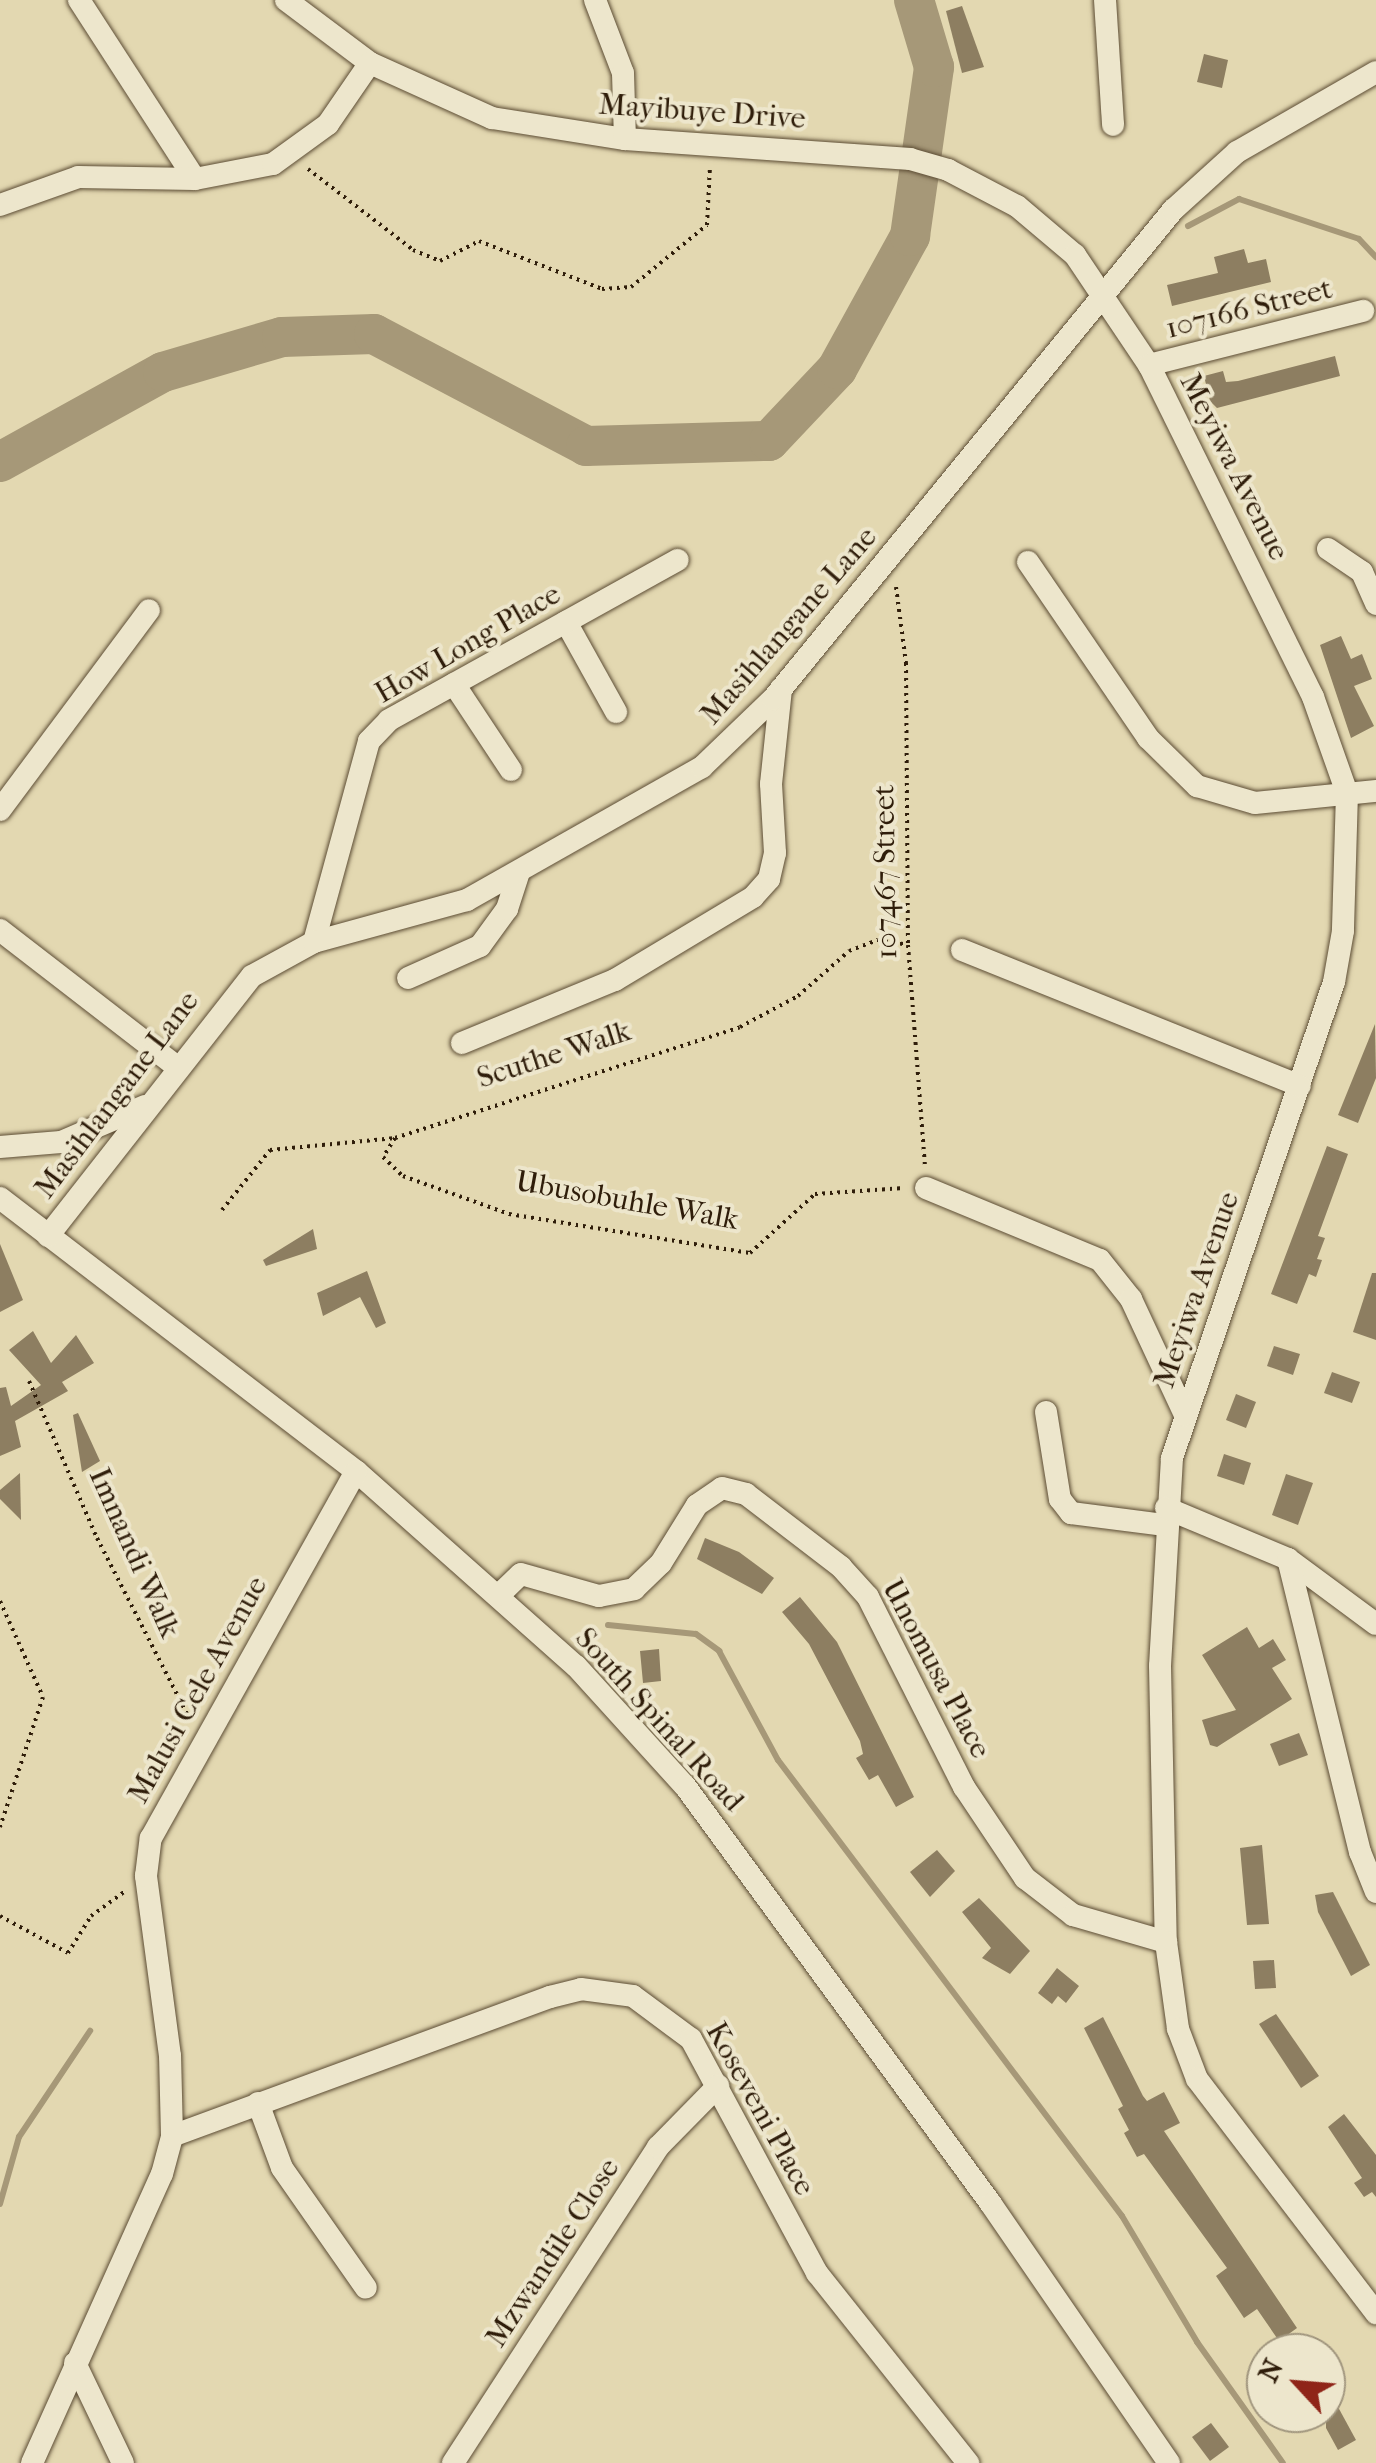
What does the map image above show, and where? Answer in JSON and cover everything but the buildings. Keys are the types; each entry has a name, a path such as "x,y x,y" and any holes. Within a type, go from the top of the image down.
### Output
{"street":[{"path":"79,0 195,179"},
{"name":"Mayibuye Drive","path":"286,0 370,63 492,118 624,140 874,154 948,170 1051,230 1103,290"},
{"path":"595,0 623,74 624,140"},
{"path":"1105,0 1113,125"},
{"path":"0,205 78,177 195,179 249,172 291,155 328,124 370,63"},
{"name":"Masihlangane Lane","path":"48,1236 176,1066 252,976 314,942 434,912 518,873 679,783 781,689 1172,210 1237,152 1376,72"},
{"name":"Meyiwa Avenue","path":"1103,290 1149,365 1313,697 1348,793 1343,932 1334,982 1185,1415 1165,1516 1160,1666 1166,1942 1178,2029 1197,2079 1366,2284 1376,2313"},
{"name":"107166 Street","path":"1149,365 1363,311"},
{"path":"1328,548 1362,572 1376,604"},
{"name":"How Long Place","path":"314,942 369,741 389,720 678,560"},
{"path":"1028,562 1148,738 1197,786 1255,803 1376,791"},
{"path":"0,810 149,610"},
{"path":"566,622 616,712"},
{"path":"454,684 512,770"},
{"path":"462,1043 614,980 682,935 732,915 754,897 769,879 774,853 771,784 781,689"},
{"path":"408,978 480,946 507,909 518,873"},
{"path":"0,930 176,1066"},
{"path":"962,950 1300,1086"},
{"path":"0,1147 61,1142 148,1104"},
{"path":"926,1188 1100,1260 1131,1300 1185,1415"},
{"name":"South Spinal Road","path":"0,1198 356,1471 576,1666 685,1786 1002,2220 1169,2463"},
{"path":"1046,1412 1060,1499 1070,1513 1165,1516 1288,1559 1376,1624"},
{"name":"Malusi Cele Avenue","path":"32,2463 162,2174 172,2136 170,2056 146,1882 150,1838 356,1471"},
{"name":"Unomusa Place","path":"498,1595 522,1574 599,1596 634,1589 708,1495 722,1488 746,1494 841,1567 868,1597 964,1786 1024,1878 1073,1915 1166,1942"},
{"path":"1288,1559 1360,1852 1376,1892"},
{"name":"Koseveni Place","path":"172,2136 581,1990 633,1996 660,2011 691,2039 817,2273 968,2463"},
{"name":"Mzwandile Close","path":"453,2463 658,2147 718,2086"},
{"path":"258,2103 282,2168 366,2288"},
{"path":"75,2363 122,2463"}],"path":[{"path":"291,155 412,250 440,260 478,241 602,289 631,287 708,225 711,146"},
{"name":"107467 Street","path":"892,556 906,663 908,944 926,1188"},
{"name":"Scuthe Walk","path":"222,1210 270,1150 394,1138 740,1027 798,996 849,951 878,940 908,944"},
{"name":"Ubusobuhle Walk","path":"394,1138 382,1157 403,1176 508,1214 750,1253 815,1194 926,1188"},
{"name":"Imnandi Walk","path":"29,1382 97,1538 202,1742"},
{"path":"0,1601 43,1697 0,1827"},
{"path":"0,1916 68,1953 111,1898 146,1882"}],"waterway":[{"path":"0,462 163,372 282,337 374,334 586,446 769,441 837,369 910,236 934,67 914,0"},
{"path":"1188,226 1239,199 1359,239 1376,257"},
{"path":"608,1625 696,1634 719,1651 778,1760 1122,2216 1197,2342 1283,2463"},
{"path":"0,2204 19,2137 90,2031"}]}
